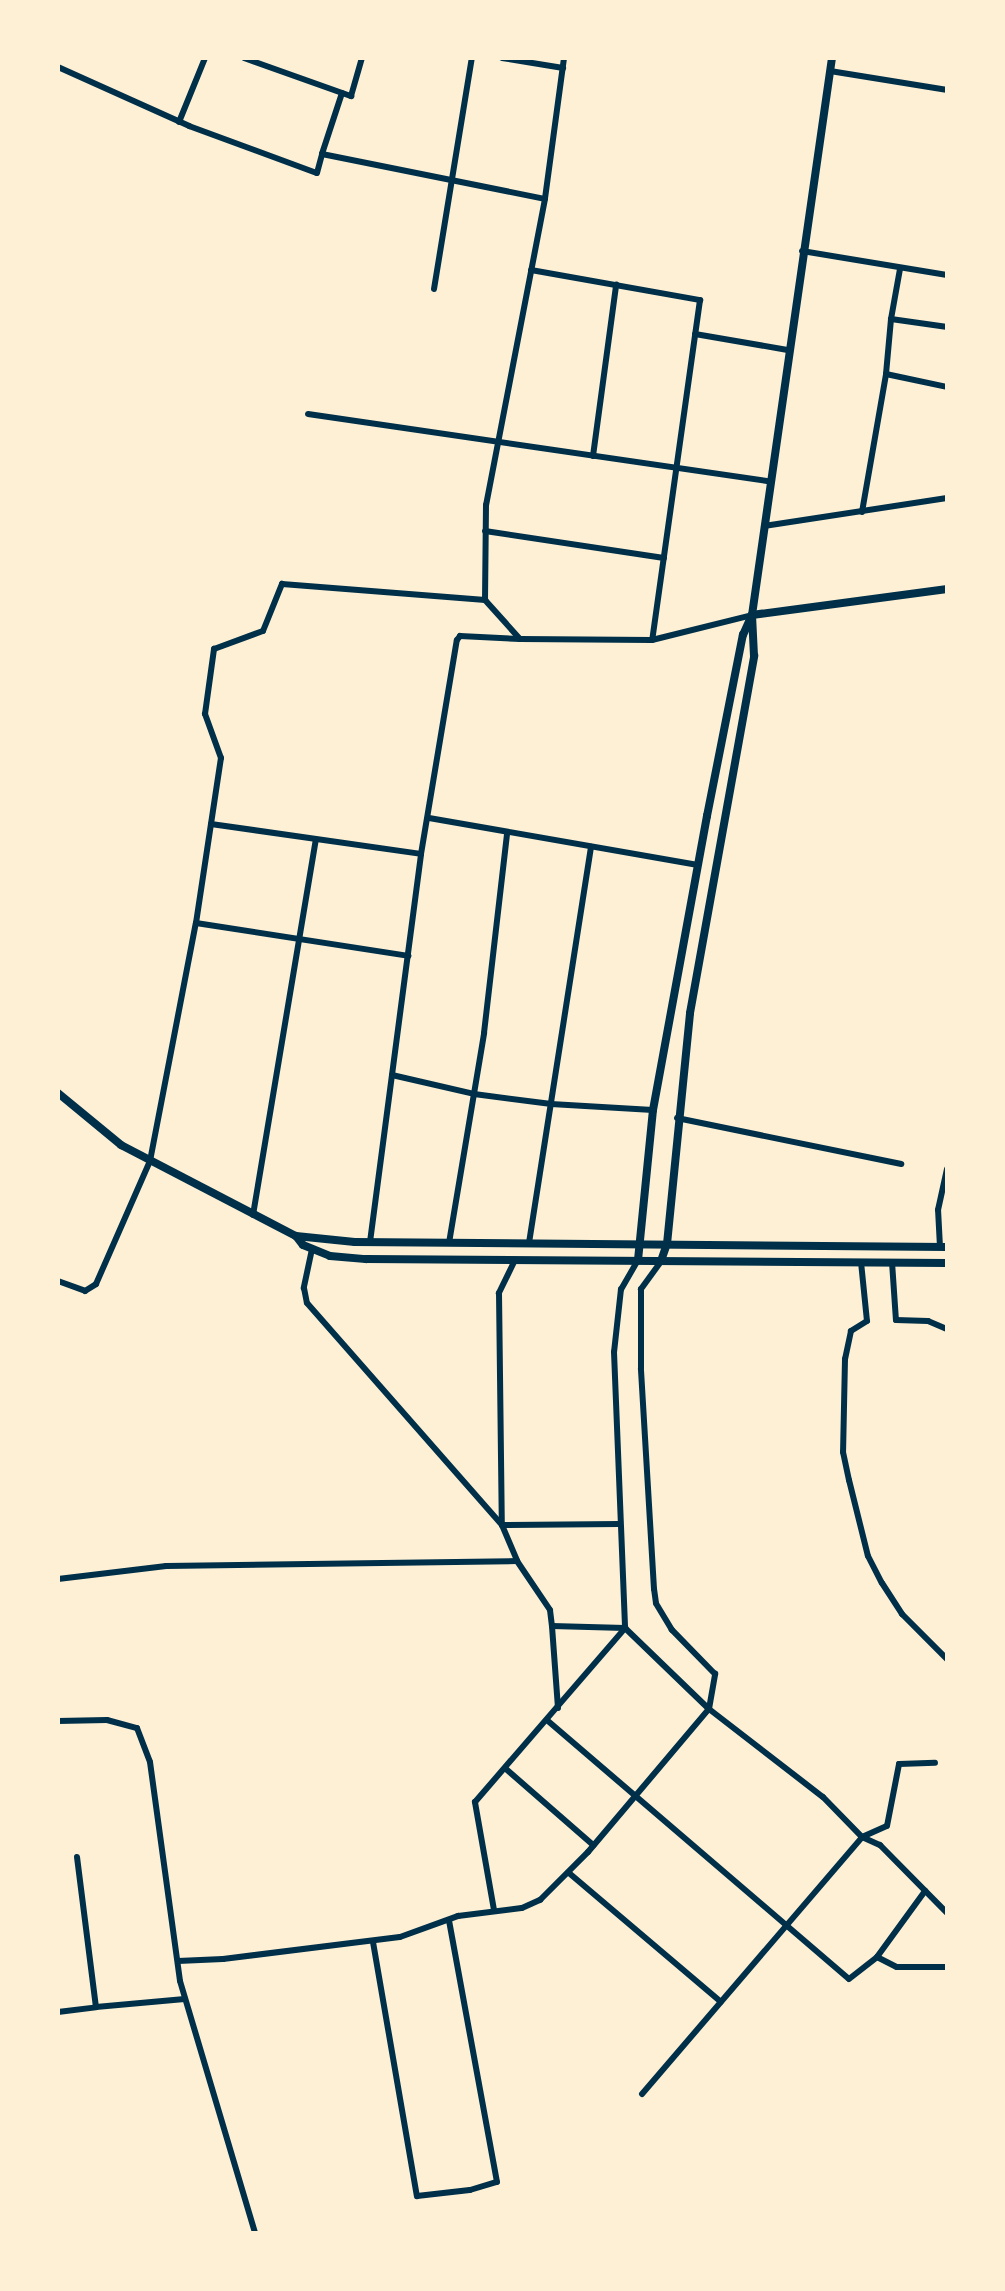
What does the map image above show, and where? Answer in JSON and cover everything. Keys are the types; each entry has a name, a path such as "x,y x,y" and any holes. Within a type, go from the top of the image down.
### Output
{"street":[{"path":"64,58 58,67 179,122 317,173 342,93"},
{"path":"179,122 205,58"},
{"path":"244,58 351,96 362,58"},
{"path":"434,289 472,58"},
{"path":"502,58 563,68"},
{"path":"520,639 485,600 485,531 497,443 545,199 564,58"},
{"path":"178,1961 373,1941 494,1910 522,1908 540,1900 569,1873 709,1709 715,1675 672,1630 656,1603 640,1368 642,1289 661,1261 667,1244 677,1118 715,868 754,656 752,615 802,251 832,58"},
{"path":"830,71 947,90"},
{"path":"322,154 545,199"},
{"path":"802,251 947,275"},
{"path":"862,512 886,374 891,319 900,269"},
{"path":"531,270 700,300 652,640"},
{"path":"593,456 616,285"},
{"path":"891,319 947,327"},
{"path":"695,334 788,350"},
{"path":"886,374 947,387"},
{"path":"308,414 770,481"},
{"path":"764,526 947,498"},
{"path":"485,531 664,558"},
{"path":"58,1281 85,1290 96,1284 150,1161 196,923 221,758 205,713 214,649 262,631 282,584 485,600"},
{"path":"370,1242 421,854 457,640 460,636 652,640 752,615 947,589"},
{"path":"494,1910 475,1802 548,1721 625,1628 614,1352 621,1289 638,1260 643,1244 653,1110 743,635 752,615"},
{"path":"429,818 715,868"},
{"path":"211,824 421,854"},
{"path":"449,1242 474,1094 507,832"},
{"path":"253,1215 316,839"},
{"path":"529,1243 591,847"},
{"path":"196,923 408,956"},
{"path":"392,1075 474,1094 551,1104 653,1110"},
{"path":"58,1093 121,1146 296,1236 312,1249 330,1256 947,1263"},
{"path":"677,1118 901,1164"},
{"path":"296,1236 370,1242 944,1247 938,1210 947,1169"},
{"path":"316,1239 304,1288 315,1315 502,1525 517,1561 550,1610 558,1709"},
{"path":"502,1525 499,1293 515,1260"},
{"path":"861,1262 867,1321 851,1331 845,1359 844,1452 849,1480 868,1556 882,1583 902,1614 947,1659"},
{"path":"892,1262 896,1320 928,1321 947,1329"},
{"path":"502,1525 619,1524"},
{"path":"58,1578 166,1566 517,1561"},
{"path":"552,1626 625,1628 709,1709 823,1797 862,1837 880,1845 947,1913"},
{"path":"58,1721 107,1720 137,1728 150,1762 185,1999 254,2233"},
{"path":"548,1721 632,1797 849,1979 877,1957 925,1891"},
{"path":"642,2094 862,1837 889,1822 899,1764 935,1763"},
{"path":"506,1769 593,1845"},
{"path":"77,1857 96,2007"},
{"path":"569,1873 721,2002"},
{"path":"373,1941 417,2196 470,2190 497,2182 449,1922"},
{"path":"877,1957 897,1967 947,1967"},
{"path":"58,2012 185,1999"}]}
